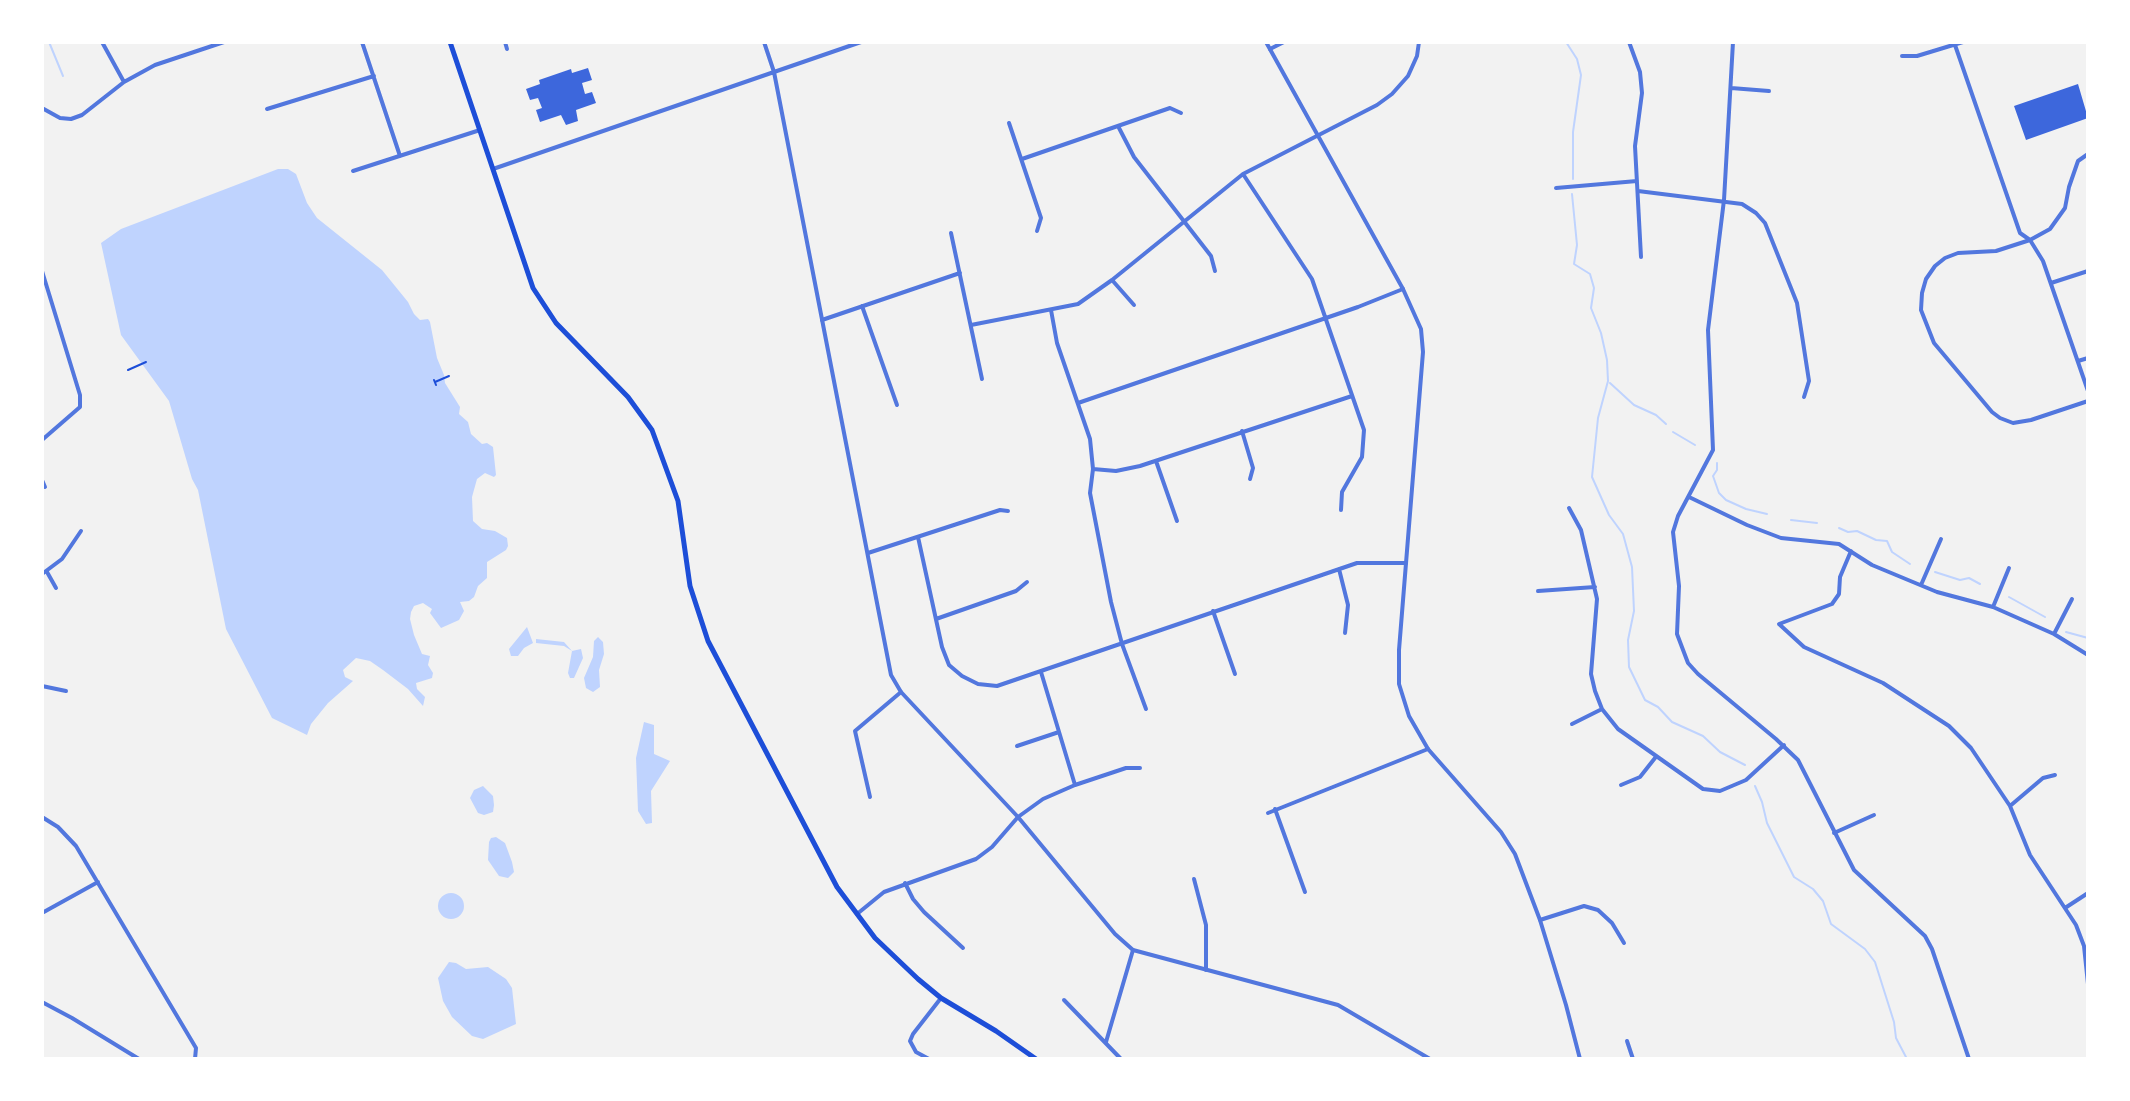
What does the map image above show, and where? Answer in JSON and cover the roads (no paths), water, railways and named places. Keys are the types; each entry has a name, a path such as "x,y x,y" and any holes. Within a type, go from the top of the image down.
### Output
{"main road":[{"path":"450,42 539,300 556,323 641,412 652,430 678,501 690,586 708,641 829,872 856,914 895,959 941,998 1036,1059"}],"street":[{"path":"102,42 124,82"},
{"path":"42,108 60,118 71,119 82,115 124,82 155,65 224,42"},
{"path":"362,42 400,156"},
{"path":"505,42 507,49"},
{"path":"764,42 774,72 891,675 901,692 1018,817 1115,934 1133,950 1338,1005 1430,1059"},
{"path":"493,169 861,42"},
{"path":"1266,42 1416,314 1423,339 1399,684 1409,716 1428,749 1501,832 1525,875 1580,1059"},
{"path":"1270,49 1284,42"},
{"path":"971,325 1078,304 1243,174 1377,105 1392,94 1408,76 1417,56 1419,42"},
{"path":"1629,42 1640,72 1642,93 1635,146 1641,257"},
{"path":"1733,42 1724,200 1708,330 1713,450 1673,532 1679,586 1677,634 1680,647 1698,674 1798,760 1854,870 1925,936 1969,1059"},
{"path":"1902,56 1917,56 1963,42"},
{"path":"1955,45 2020,233 2030,240 2043,261 2088,391"},
{"path":"267,109 374,76"},
{"path":"1731,88 1769,91"},
{"path":"1022,159 1170,108 1181,113"},
{"path":"1009,123 1041,218 1037,231"},
{"path":"1118,126 1134,157 1211,256 1215,271"},
{"path":"353,171 480,130"},
{"path":"2088,154 2078,161 2065,208 2050,229 2030,240 1996,251 1958,253 1945,258 1926,279 1921,310 1934,343 1992,412 2013,423 2088,401"},
{"path":"1243,174 1312,279 1364,430 1362,457 1342,492 1341,510"},
{"path":"1556,188 1637,181"},
{"path":"1638,191 1742,204 1765,223 1797,303 1809,381 1804,397"},
{"path":"951,233 982,379"},
{"path":"42,271 80,395 80,407 42,440"},
{"path":"2051,283 2088,271"},
{"path":"822,320 960,273"},
{"path":"1112,280 1134,305"},
{"path":"1078,403 1326,319 1403,289"},
{"path":"862,306 897,405"},
{"path":"1051,310 1057,343 1090,439 1093,469 1090,493 1111,602 1122,644 1146,709"},
{"path":"2078,361 2088,358"},
{"path":"1093,469 1116,471 1156,461 1352,396"},
{"path":"1242,431 1253,468 1250,479"},
{"path":"1156,461 1177,521"},
{"path":"42,480 45,487"},
{"path":"1689,497 1781,538 1839,544 1872,565 1937,592 1993,607 2054,634 2088,655"},
{"path":"1569,508 1581,530 1597,599 1591,674 1602,709 1618,729 1703,789 1720,791 1746,780 1784,745"},
{"path":"868,553 1000,510 1008,511"},
{"path":"56,588 44,573 72,548 81,531"},
{"path":"918,537 942,647 949,665 978,684 997,686 1339,569 1369,562 1406,563"},
{"path":"1921,585 1941,539"},
{"path":"1851,551 1840,577 1839,594 1832,604 1779,624 1804,647 1883,683 1949,726 1971,748 2010,806 2030,855 2076,925 2084,946 2088,984"},
{"path":"1993,607 2009,568"},
{"path":"1339,569 1348,605 1349,619 1345,633"},
{"path":"936,619 1016,591 1027,582"},
{"path":"1538,591 1595,587"},
{"path":"2054,634 2072,599"},
{"path":"1213,611 1235,674"},
{"path":"1041,672 1075,785"},
{"path":"42,686 66,691"},
{"path":"870,797 855,731 901,692"},
{"path":"1572,724 1602,709"},
{"path":"1017,746 1059,732"},
{"path":"1268,813 1428,749"},
{"path":"1621,785 1640,777 1656,757"},
{"path":"856,914 884,892 976,859 992,847 1018,817 1043,799 1126,768 1140,768"},
{"path":"2010,806 2043,778 2055,775"},
{"path":"1275,809 1305,892"},
{"path":"1834,833 1874,815"},
{"path":"42,817 67,836 98,882 196,1048 195,1059"},
{"path":"1194,879 1206,925 1206,970"},
{"path":"42,913 98,882"},
{"path":"905,883 924,912 963,948"},
{"path":"2065,908 2088,893"},
{"path":"1540,920 1584,906 1598,910 1612,923 1624,943"},
{"path":"1106,1042 1133,950"},
{"path":"929,1059 912,1047 913,1034 941,998"},
{"path":"1064,1000 1121,1059"},
{"path":"42,1002 139,1059"},
{"path":"1627,1041 1633,1059"}],"water":[{"path":"278,169 288,169 296,174 307,203 317,218 382,270 414,314 420,320 428,319 430,322 437,358 445,383 460,407 459,414 468,422 471,434 482,444 493,447 496,475 485,473 477,479 472,497 473,521 482,529 495,531 507,538 508,546 487,562 487,578 478,586 474,597 460,602 464,611 459,620 441,628 430,613 432,609 423,603 414,606 410,619 414,635 422,654 430,656 428,665 433,673 432,678 416,683 417,689 425,697 423,706 408,689 383,670 370,661 356,658 343,670 345,677 353,681 328,703 311,724 307,735 272,718 226,629 198,490 169,401 121,335 101,243 121,229"},
{"path":"527,627 533,643 518,656 511,656 509,649"},
{"path":"598,637 603,642 604,654 599,670 600,687 593,692 586,688 584,678 593,657 594,641"},
{"path":"536,639 564,642 572,651 564,646 536,643"},
{"path":"581,649 583,658 574,678 570,678 568,673 572,651"},
{"path":"644,722 654,725 654,754 670,761 651,791 652,823 646,824 638,811 636,758"},
{"path":"483,786 493,796 494,805 493,812 484,815 478,813 470,798 474,790"},
{"path":"496,837 505,843 512,862 514,872 508,878 499,876 488,860 489,842"},
{"path":"451,893 460,897 464,906 460,915 451,919 442,915 438,906 442,897"},
{"path":"449,962 466,969 488,967 506,979 512,988 516,1024 483,1039 472,1036 452,1017 443,1001 438,978"}],"waterway":[{"path":"49,42 63,76"},
{"path":"1566,42 1577,59 1581,75 1573,132 1573,179"},
{"path":"1572,194 1577,245 1574,264 1590,274 1594,288 1591,308 1607,360 1608,381 1598,418 1592,477 1609,515 1623,534 1632,567 1634,611 1628,640 1629,667 1645,700 1658,707 1672,722 1703,736 1720,752 1745,765"},
{"path":"1610,383 1634,405 1656,415 1666,424"},
{"path":"1673,432 1695,445"},
{"path":"1717,463 1713,476 1719,493 1726,500 1746,509 1767,514"},
{"path":"1791,520 1817,523"},
{"path":"1839,528 1887,541 1892,552 1910,564"},
{"path":"1935,572 1960,580 1969,578 1980,584"},
{"path":"2009,597 2045,617"},
{"path":"2066,632 2088,638"},
{"path":"1755,786 1767,823 1794,877 1813,889 1823,901 1831,924 1865,949 1875,962 1896,1038 1907,1059"}]}
